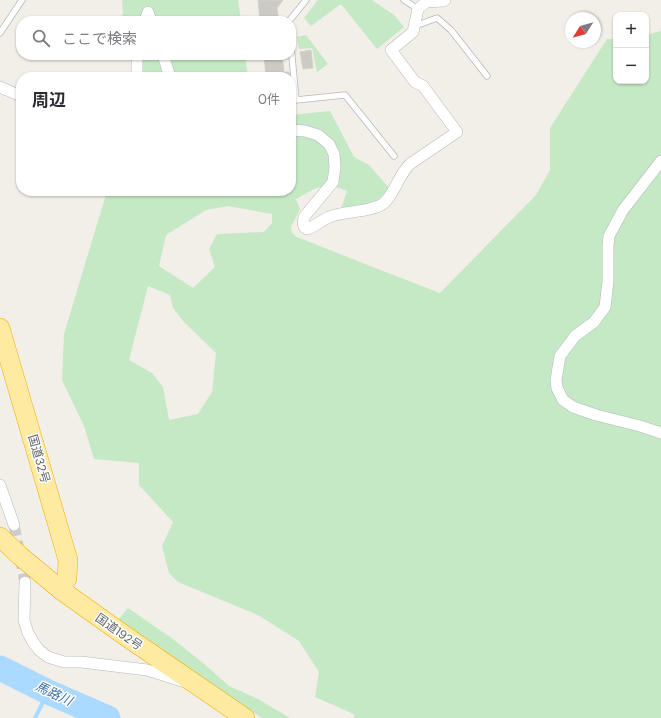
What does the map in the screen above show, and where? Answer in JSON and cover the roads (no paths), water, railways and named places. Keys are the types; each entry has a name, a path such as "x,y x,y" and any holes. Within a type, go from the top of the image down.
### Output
{"highway":[{"name":"国道32号","path":"0,328 68,560 67,578 61,590"},
{"name":"国道192号","path":"7,531 19,555 61,590 124,636 244,718"}],"street":[{"path":"296,130 305,131 318,135 329,144 334,154 335,167 333,182 304,217 304,227 307,229 311,228 331,216 374,208 384,203 397,186 405,169 410,164 457,132 423,86 415,82 391,50 413,32 418,10 426,2 443,2 445,0"},
{"path":"137,60 137,72"},
{"path":"165,60 168,72"},
{"path":"0,87 16,94"},
{"path":"661,161 623,210 609,236 608,281 605,307 594,322 575,336 560,356 556,380 557,388 563,400 573,407 661,433"},
{"path":"0,485 7,531"},
{"path":"25,582 24,620 26,627 28,633 39,650 48,657 64,662 81,662 147,670 198,686"}],"lane":[{"path":"0,33 22,0"},
{"path":"293,16 306,0"},
{"path":"404,0 418,10"},
{"path":"415,26 437,18 450,30 487,76"},
{"path":"292,60 293,72"},
{"path":"296,100 345,94 394,156"}],"waterway":[{"name":"馬路川","path":"0,668 48,692 108,718"},
{"path":"35,718 48,692"}],"tunnel":[{"path":"14,525 25,582"}]}
